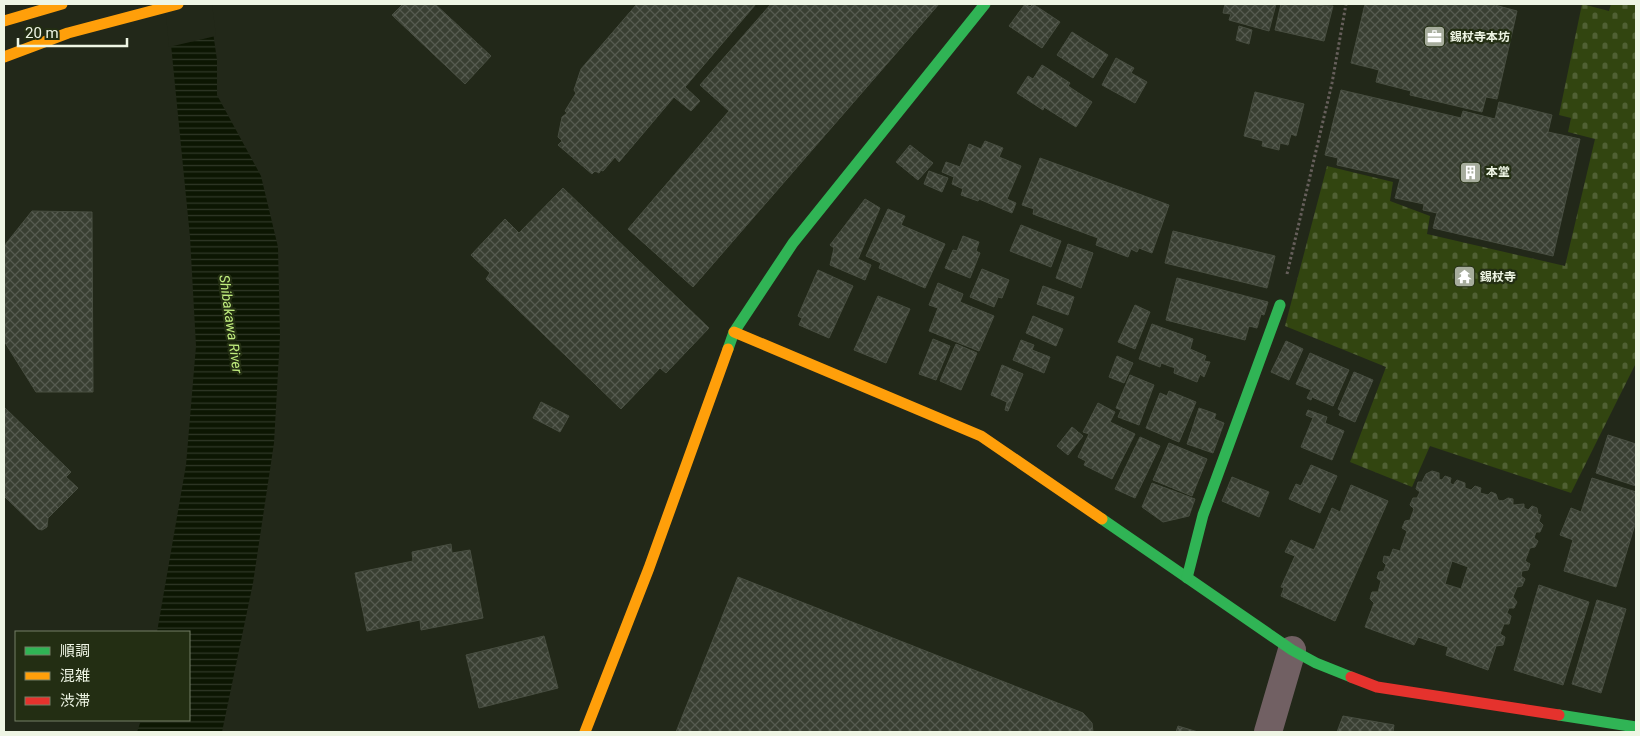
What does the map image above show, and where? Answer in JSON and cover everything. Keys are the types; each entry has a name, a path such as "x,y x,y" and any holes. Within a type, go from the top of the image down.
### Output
{"main road":[{"path":"4,21 62,4"},
{"path":"4,57 115,19 178,4"},
{"path":"585,732 648,568 734,332 793,243 985,4"},
{"path":"1187,578 1203,516 1280,305"},
{"path":"734,332 981,436 1292,650 1316,664 1377,687 1636,727"}],"street":[{"path":"1268,732 1292,650"}],"path":[{"path":"1280,305 1332,83 1346,4"}],"green space":[{"path":"1582,4 1609,11 1611,4 1636,4 1636,363 1571,493 1430,446 1412,487 1350,462 1386,367 1285,326 1327,166 1393,182 1390,201 1430,216 1427,234 1565,266 1595,139 1568,132 1571,118 1559,115"}],"water":[{"name":"Shibakawa River","path":"167,4 209,4 217,60 217,95 261,176 278,247 280,336 274,443 253,583 222,732 137,732 141,721 190,721 190,631 157,631 186,465 196,346 190,237"}],"pier":[{"path":"165,4 212,4 216,36 169,47"}],"building":[{"path":"403,4 435,4 491,56 465,84 392,15"},
{"path":"637,4 756,4 685,87 700,101 691,111 674,97 619,162 615,157 603,171 601,170 599,173 595,171 592,174 558,145 562,141 558,137 562,117 567,113 565,111 576,93 574,90 581,69"},
{"path":"771,4 939,4 693,287 628,229 729,111 700,85"},
{"path":"1025,4 1030,7 1033,4 1060,22 1042,48 1009,26"},
{"path":"1225,4 1276,4 1269,31 1229,20 1231,14 1223,13"},
{"path":"1281,4 1333,6 1324,41 1275,30"},
{"name":"錫杖寺本坊","path":"1365,4 1491,4 1517,11 1497,99 1486,97 1482,112 1410,95 1411,91 1376,82 1379,70 1351,63"},
{"path":"1239,26 1252,30 1249,44 1236,40"},
{"path":"1072,32 1108,55 1093,78 1057,55"},
{"path":"1116,58 1134,68 1131,73 1147,82 1135,103 1102,85"},
{"path":"1042,65 1070,83 1068,86 1092,102 1076,127 1044,107 1043,110 1017,93 1028,76 1033,79"},
{"name":"本堂","path":"1341,90 1461,118 1463,111 1495,119 1499,102 1552,115 1548,132 1580,139 1553,256 1433,228 1437,213 1423,210 1424,204 1395,198 1400,179 1337,165 1338,158 1325,155"},
{"path":"1255,92 1304,104 1296,136 1291,134 1288,145 1280,143 1279,150 1262,146 1263,141 1244,136"},
{"path":"985,141 1003,148 999,157 1021,166 1007,199 1016,203 1012,213 979,199 978,201 961,195 963,189 952,184 954,177 942,172 946,162 960,167 969,144 981,149"},
{"path":"910,145 933,163 918,180 896,162"},
{"path":"1040,158 1169,205 1152,253 1139,248 1137,252 1131,249 1128,257 1096,245 1098,238 1033,214 1034,209 1022,205"},
{"path":"929,171 948,178 942,192 924,184"},
{"path":"563,188 709,328 666,373 660,368 621,409 486,279 490,273 471,255 505,219 519,233"},
{"path":"865,199 880,208 858,259 871,265 865,280 830,265 834,248 830,245"},
{"path":"888,209 905,216 901,225 945,244 925,288 879,268 881,263 866,256"},
{"path":"32,211 92,212 93,392 36,392 4,341 4,246"},
{"path":"1021,225 1061,241 1051,267 1010,251"},
{"path":"1173,231 1275,256 1267,288 1165,263"},
{"path":"963,236 979,242 976,251 980,253 970,278 945,268 953,250 957,251"},
{"path":"1068,244 1093,253 1081,288 1056,278"},
{"path":"982,269 1009,280 1002,298 998,297 994,307 970,297"},
{"path":"818,270 853,286 829,338 799,325 802,318 798,316"},
{"path":"1177,278 1268,302 1264,315 1261,314 1257,328 1249,326 1245,340 1166,320"},
{"path":"938,283 963,294 960,302 994,316 979,351 929,331 938,308 929,305"},
{"path":"1043,286 1074,297 1068,315 1037,304"},
{"path":"878,296 910,309 886,363 854,350"},
{"path":"1135,305 1150,312 1135,349 1118,342"},
{"path":"1033,316 1063,329 1056,346 1026,333"},
{"path":"1152,324 1193,339 1190,349 1206,356 1204,361 1210,362 1204,377 1200,374 1197,382 1174,373 1175,368 1161,363 1160,367 1139,359"},
{"path":"933,339 950,346 936,380 919,374"},
{"path":"1021,340 1034,345 1032,350 1050,357 1044,373 1013,360"},
{"path":"1286,341 1303,349 1289,380 1271,372"},
{"path":"956,344 977,353 961,390 940,381"},
{"path":"1310,353 1349,370 1333,406 1312,397 1311,400 1307,398 1311,390 1296,384"},
{"path":"1117,356 1133,363 1124,383 1109,377"},
{"path":"1002,365 1023,374 1008,411 1005,410 1007,402 991,395"},
{"path":"1354,372 1373,380 1355,422 1339,415 1341,411 1338,409"},
{"path":"1130,375 1154,385 1139,425 1118,417 1121,410 1116,408"},
{"path":"1169,391 1196,402 1179,442 1146,428 1160,393 1167,396"},
{"path":"541,402 569,416 560,432 533,418"},
{"path":"1098,403 1115,412 1110,422 1135,434 1112,479 1084,465 1086,461 1078,457 1089,434 1083,432"},
{"path":"4,407 71,472 66,477 78,488 48,518 47,527 42,530 38,529 4,496"},
{"path":"1199,408 1216,414 1214,419 1224,423 1213,453 1187,444"},
{"path":"1308,410 1327,417 1325,423 1344,431 1332,460 1301,447 1313,418 1306,415"},
{"path":"1072,427 1083,436 1068,455 1057,446"},
{"path":"1608,435 1636,444 1636,486 1596,473"},
{"path":"1140,437 1160,446 1135,498 1115,489"},
{"path":"1169,443 1207,459 1192,496 1153,480"},
{"path":"1311,465 1337,476 1320,513 1289,499 1296,484 1301,486"},
{"path":"1432,471 1439,473 1439,479 1442,480 1445,476 1451,478 1450,483 1453,485 1457,480 1465,483 1465,488 1471,490 1475,486 1481,488 1480,493 1488,495 1491,492 1496,494 1498,500 1513,499 1513,505 1524,504 1524,508 1528,510 1532,506 1537,508 1538,514 1541,515 1539,521 1543,525 1540,532 1536,532 1534,538 1538,541 1535,547 1530,548 1525,561 1530,564 1528,570 1522,571 1521,576 1525,579 1522,586 1517,587 1513,597 1517,602 1514,608 1509,608 1507,613 1511,616 1509,624 1504,624 1500,634 1505,637 1503,645 1496,646 1488,670 1446,655 1448,647 1418,637 1414,645 1365,627 1374,603 1370,599 1372,592 1378,592 1381,581 1377,578 1379,572 1384,571 1386,565 1383,562 1384,556 1390,557 1393,549 1400,551 1407,531 1402,528 1405,521 1410,520 1414,509 1410,505 1413,498 1417,498 1420,492 1416,489 1418,482 1422,482 1426,474","holes":["1452,561 1468,567 1461,589 1445,584"]},
{"path":"1232,477 1269,492 1259,517 1222,501"},
{"path":"1592,478 1636,492 1636,521 1616,587 1564,571 1573,540 1560,535 1571,508 1581,512"},
{"path":"1152,483 1195,499 1189,516 1163,522 1142,507"},
{"path":"1351,485 1388,501 1335,621 1281,596 1284,588 1281,587 1295,556 1285,552 1291,540 1314,550 1332,508 1340,512"},
{"path":"451,544 452,553 470,550 483,618 421,630 420,620 367,631 355,573 413,561 412,552"},
{"path":"738,577 1083,713 1092,723 1093,732 676,732"},
{"path":"1539,585 1589,602 1563,685 1514,670"},
{"path":"1597,600 1626,609 1601,693 1572,684"},
{"path":"544,636 558,688 479,708 466,655"},
{"path":"1343,716 1394,725 1393,732 1337,732"},
{"path":"1178,726 1198,732 1176,732"}],"traffic: fast":[{"path":"728,349 734,332 793,243 985,4"},
{"path":"1187,578 1203,515 1280,305"},
{"path":"1102,519 1292,650 1316,663 1351,677"},
{"path":"1559,715 1636,727"}],"traffic: slow":[{"path":"4,21 62,4"},
{"path":"4,57 68,33 178,4"},
{"path":"734,332 981,436 1102,519"},
{"path":"585,732 649,568 728,349"}],"traffic: jam":[{"path":"1351,677 1377,687 1559,715"}],"place":[{"name":"錫杖寺本坊","path":"1434,37"},
{"name":"本堂","path":"1470,172"},
{"name":"錫杖寺","path":"1464,277"}]}
